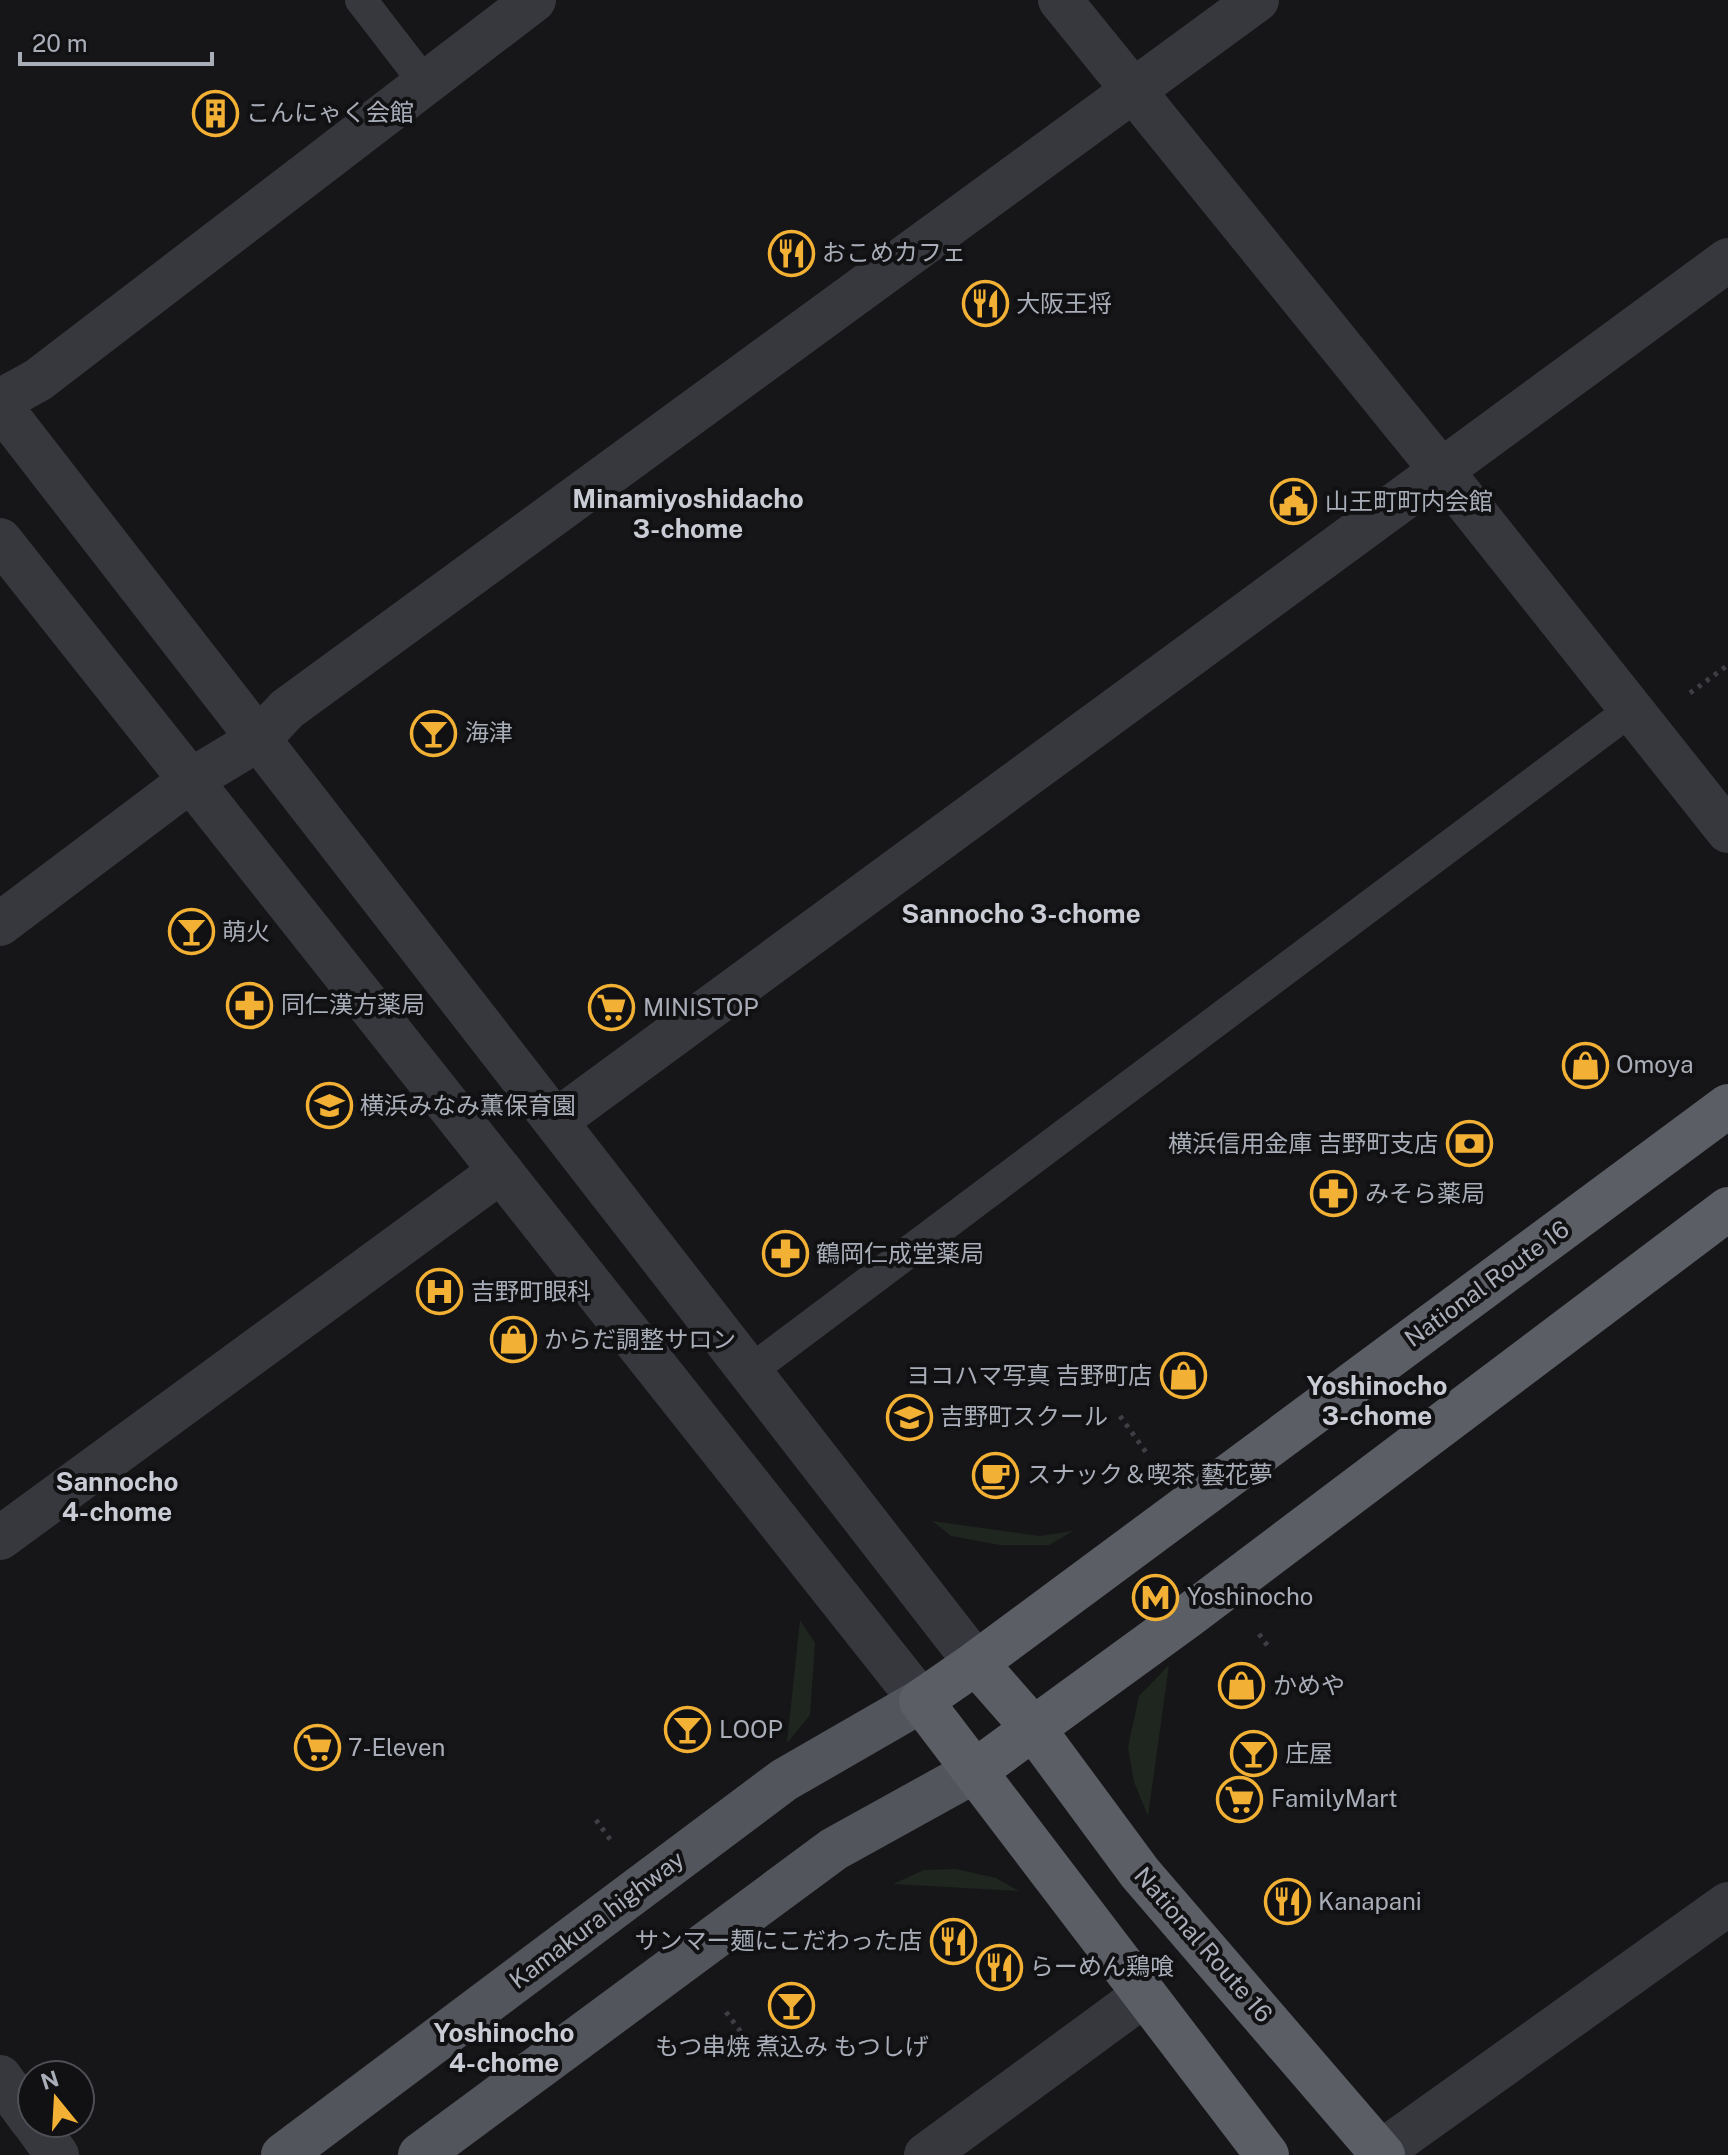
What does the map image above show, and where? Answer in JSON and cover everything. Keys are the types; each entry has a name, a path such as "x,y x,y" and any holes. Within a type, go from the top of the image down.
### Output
{"highway":[{"name":"National Route 16","path":"921,1701 1728,1106"},
{"path":"975,1771 1200,1607 1728,1209"},
{"name":"National Route 16","path":"976,1663 1033,1728 1140,1873 1382,2153"},
{"path":"921,1701 1267,2155"}],"main road":[{"name":"Kamakura highway","path":"283,2155 784,1780 921,1701"},
{"path":"420,2155 834,1849 975,1771"}],"street":[{"path":"534,0 38,380 0,404 976,1663"},
{"path":"1060,0 1441,470 1728,831"},
{"path":"0,924 191,780 259,739 287,709 1257,0"},
{"path":"556,1121 1728,260"},
{"path":"0,540 921,1701"},
{"path":"0,1538 501,1171"},
{"path":"1382,2153 1728,1904"},
{"path":"926,2155 1144,1995"},
{"path":"0,2077 16,2099"}],"lane":[{"path":"361,0 425,83"},
{"path":"750,1371 1632,709"}],"path":[{"path":"1120,1416 1148,1455"},
{"path":"1253,1626 1270,1649"},
{"path":"596,1820 618,1849"},
{"path":"726,2012 750,2044"}],"shaded area":[{"path":"932,1521 1040,1536 1073,1531 1049,1545 1000,1545 951,1536"},
{"path":"800,1620 815,1643 810,1715 787,1743"},
{"path":"1169,1665 1148,1816 1134,1782 1128,1747 1139,1696"},
{"path":"956,1869 996,1878 1019,1891 893,1884 924,1870"}],"place":[{"name":"こんにゃく会館","path":"215,113"},
{"name":"おこめカフェ","path":"791,253"},
{"name":"大阪王将","path":"985,304"},
{"name":"山王町町内会館","path":"1294,502"},
{"name":"海津","path":"434,733"},
{"name":"萌火","path":"191,932"},
{"name":"同仁漢方薬局","path":"250,1005"},
{"name":"MINISTOP","path":"612,1008"},
{"name":"Omoya","path":"1585,1065"},
{"name":"横浜みなみ薫保育園","path":"329,1106"},
{"name":"横浜信用金庫 吉野町支店","path":"1469,1144"},
{"name":"みそら薬局","path":"1334,1194"},
{"name":"鶴岡仁成堂薬局","path":"785,1254"},
{"name":"吉野町眼科","path":"440,1292"},
{"name":"からだ調整サロン","path":"513,1340"},
{"name":"ヨコハマ写真 吉野町店","path":"1183,1376"},
{"name":"吉野町スクール","path":"909,1417"},
{"name":"スナック＆喫茶 藝花夢","path":"996,1475"},
{"name":"Yoshinocho","path":"1156,1597"},
{"name":"かめや","path":"1242,1686"},
{"name":"LOOP","path":"688,1730"},
{"name":"7-Eleven","path":"317,1748"},
{"name":"庄屋","path":"1254,1754"},
{"name":"FamilyMart","path":"1240,1799"},
{"name":"Kanapani","path":"1287,1902"},
{"name":"サンマー麺にこだわった店","path":"953,1941"},
{"name":"らーめん鶏喰","path":"999,1967"},
{"name":"もつ串焼 煮込み もつしげ","path":"792,2005"}],"district":[{"name":"Minamiyoshidacho 3-chome","path":"688,514"},
{"name":"Sannocho 3-chome","path":"1021,914"},
{"name":"Yoshinocho 3-chome","path":"1377,1401"},
{"name":"Sannocho 4-chome","path":"117,1497"},
{"name":"Yoshinocho 4-chome","path":"504,2048"}]}
